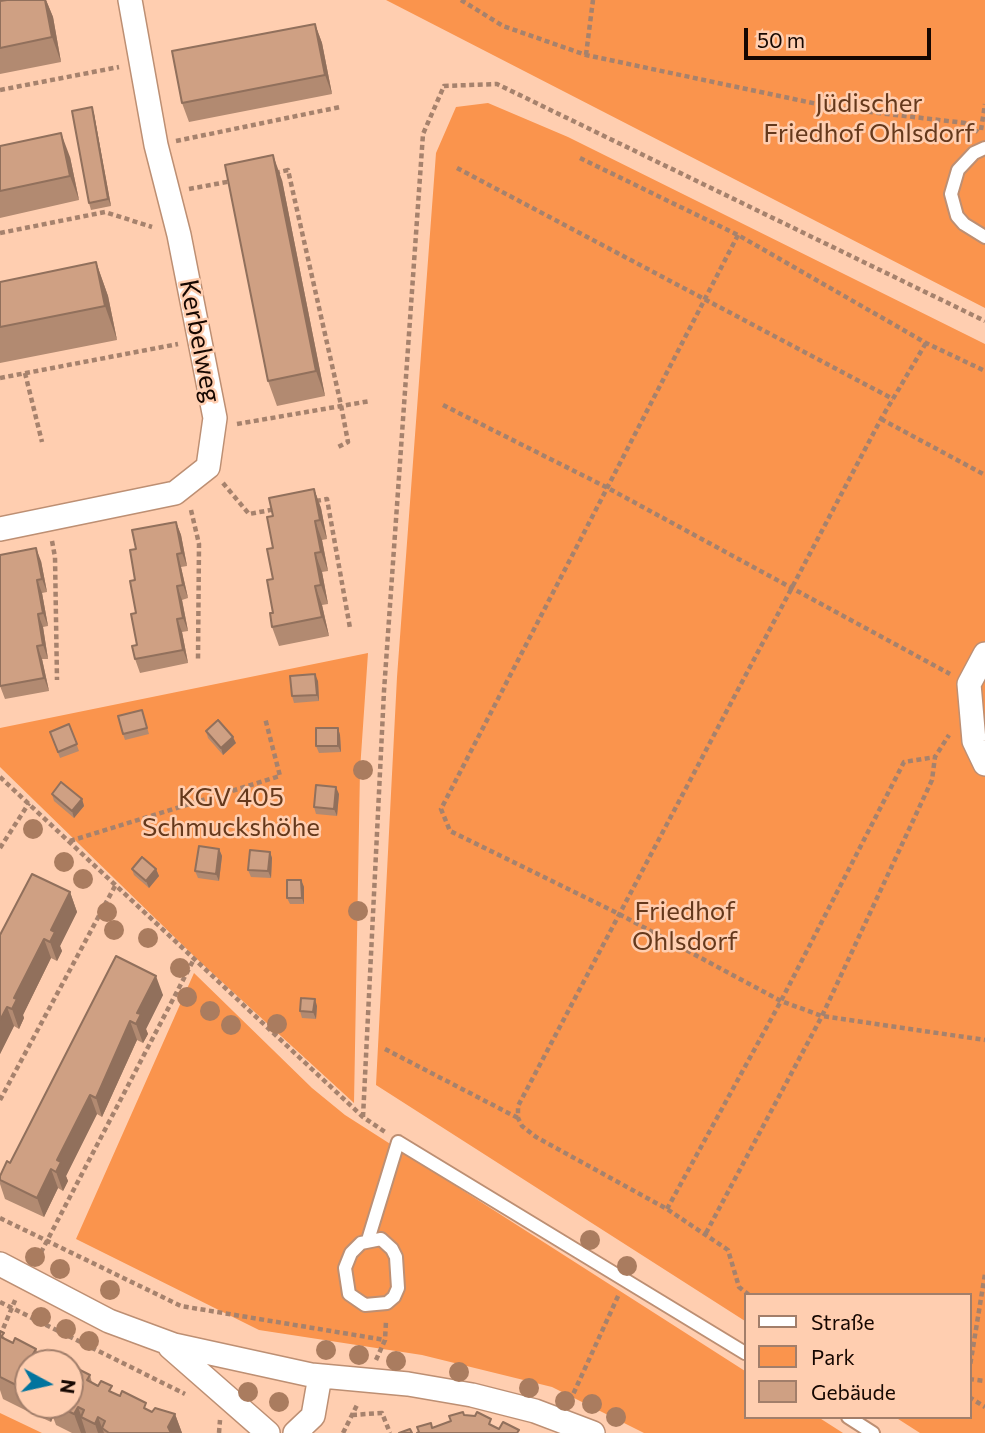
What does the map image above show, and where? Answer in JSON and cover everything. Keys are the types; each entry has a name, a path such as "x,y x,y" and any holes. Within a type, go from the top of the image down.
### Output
{"street":[{"name":"Kerbelweg","path":"130,0 156,145 179,235 215,418 208,467"},
{"path":"0,529 174,493 208,467"},
{"path":"985,654 970,693 974,741 985,764"},
{"path":"0,1264 109,1321 165,1342 320,1376 472,1395 561,1420 593,1433"},
{"path":"165,1342 268,1433"},
{"path":"295,1433 313,1416 320,1376"}],"lane":[{"path":"985,148 974,153 958,170 951,194 957,216 964,224 985,237"},
{"path":"368,1240 398,1142 627,1278 744,1352"},
{"path":"368,1240 381,1240 392,1249 396,1257 398,1288 387,1303 365,1305 356,1301 346,1288 347,1260 356,1246 368,1240"},
{"path":"851,1419 873,1433"}],"path":[{"path":"461,0 503,26 586,55 836,108 965,123 981,133 985,139"},
{"path":"586,55 593,0"},
{"path":"0,90 141,63"},
{"path":"363,1117 384,691 423,134 444,86 497,84 985,321"},
{"path":"981,133 985,103"},
{"path":"156,145 340,107"},
{"path":"580,158 738,235 926,343 985,371"},
{"path":"457,168 893,399"},
{"path":"261,176 288,170 348,442 338,447"},
{"path":"167,193 234,180"},
{"path":"0,233 105,212 179,235"},
{"path":"738,235 442,809 450,831 619,914 781,1000 822,1016 985,1040"},
{"path":"0,378 200,340"},
{"path":"746,1293 739,1287 728,1250 667,1209 536,1137 522,1126 518,1118 518,1106 524,1090 881,419 926,343"},
{"path":"25,373 42,442"},
{"path":"214,429 370,401"},
{"path":"443,404 606,488 791,589 970,693 935,757 932,780 822,1016 706,1233"},
{"path":"881,419 985,475"},
{"path":"208,467 249,514 288,506"},
{"path":"184,485 200,544 198,659"},
{"path":"314,501 327,499 350,628"},
{"path":"48,520 55,557 57,680"},
{"path":"69,842 280,776 265,718"},
{"path":"667,1209 781,1000 904,762 935,757"},
{"path":"0,777 363,1117 398,1142"},
{"path":"0,848 29,803"},
{"path":"0,1100 115,886"},
{"path":"0,1336 11,1308 194,959"},
{"path":"385,1049 518,1118"},
{"path":"0,1218 181,1306 385,1340"},
{"path":"971,1360 985,1274"},
{"path":"561,1420 627,1278"},
{"path":"0,1302 194,1399"},
{"path":"343,1433 385,1340 387,1303"},
{"path":"213,1411 220,1418"},
{"path":"352,1415 382,1413 390,1433"}],"green space":[{"name":"Jüdischer Friedhof Ohlsdorf","path":"386,0 985,0 985,308"},
{"name":"Friedhof Ohlsdorf","path":"488,103 568,137 985,344 985,1433 920,1433 898,1419 971,1419 971,1293 744,1293 744,1320 376,1085 397,677 436,153 456,107"},
{"name":"KGV 405 Schmuckshöhe","path":"368,653 360,770 354,1103 197,959 0,767 0,728"},
{"path":"194,973 312,1088 345,1115 744,1370 744,1419 821,1419 843,1433 644,1433 552,1387 422,1355 259,1330 76,1239"},
{"path":"0,1413 42,1433 0,1433"}],"building":[{"path":"45,0 52,37 0,48 0,1"},
{"path":"315,24 325,75 182,103 172,51"},
{"path":"92,107 108,199 89,203 72,111"},
{"path":"61,133 70,176 0,191 0,146"},
{"path":"273,155 316,371 268,381 225,165"},
{"path":"96,262 105,306 0,327 0,282"},
{"path":"314,489 320,520 315,521 321,552 315,553 321,585 315,586 322,617 272,627 270,613 273,613 267,580 273,579 267,549 273,548 267,517 273,516 269,498"},
{"path":"176,522 182,553 177,554 183,585 177,586 183,618 177,619 183,650 135,659 132,646 137,645 131,614 136,613 130,581 135,580 130,550 136,549 132,530"},
{"path":"36,548 42,579 37,580 43,613 38,614 43,645 37,646 44,678 0,686 0,555"},
{"path":"315,674 317,695 292,696 290,676"},
{"path":"142,710 147,728 123,734 118,716"},
{"path":"218,720 233,737 221,748 206,731"},
{"path":"69,724 77,744 58,752 50,732"},
{"path":"316,728 338,728 338,746 316,746"},
{"path":"61,782 82,799 72,811 52,794"},
{"path":"316,785 336,787 334,809 314,807"},
{"path":"199,846 219,849 216,874 195,871"},
{"path":"250,850 270,852 268,871 248,870"},
{"path":"142,857 156,869 146,881 132,869"},
{"path":"32,874 70,892 51,930 55,932 50,942 44,939 14,998 17,999 12,1009 7,1007 0,1020 0,935"},
{"path":"287,880 301,880 302,898 287,898"},
{"path":"116,956 156,976 137,1013 141,1014 136,1024 130,1021 96,1098 90,1095 57,1160 61,1162 56,1172 51,1169 37,1198 0,1180 0,1176 7,1161 10,1163"},
{"path":"301,998 315,999 313,1012 300,1011"},
{"path":"0,1331 4,1333 1,1337 13,1343 15,1338 36,1349 14,1349 14,1384 0,1377"},
{"path":"84,1372 90,1375 87,1380 98,1386 101,1381 112,1386 109,1391 120,1396 122,1391 146,1403 144,1408 152,1412 155,1408 175,1414 168,1427 171,1433 109,1433 102,1428 105,1421 98,1417 95,1424 84,1418"},
{"path":"463,1412 464,1415 475,1416 477,1412 491,1419 489,1424 499,1429 503,1422 519,1430 517,1433 417,1433 417,1427 431,1423 432,1428 451,1421 449,1416"}]}
